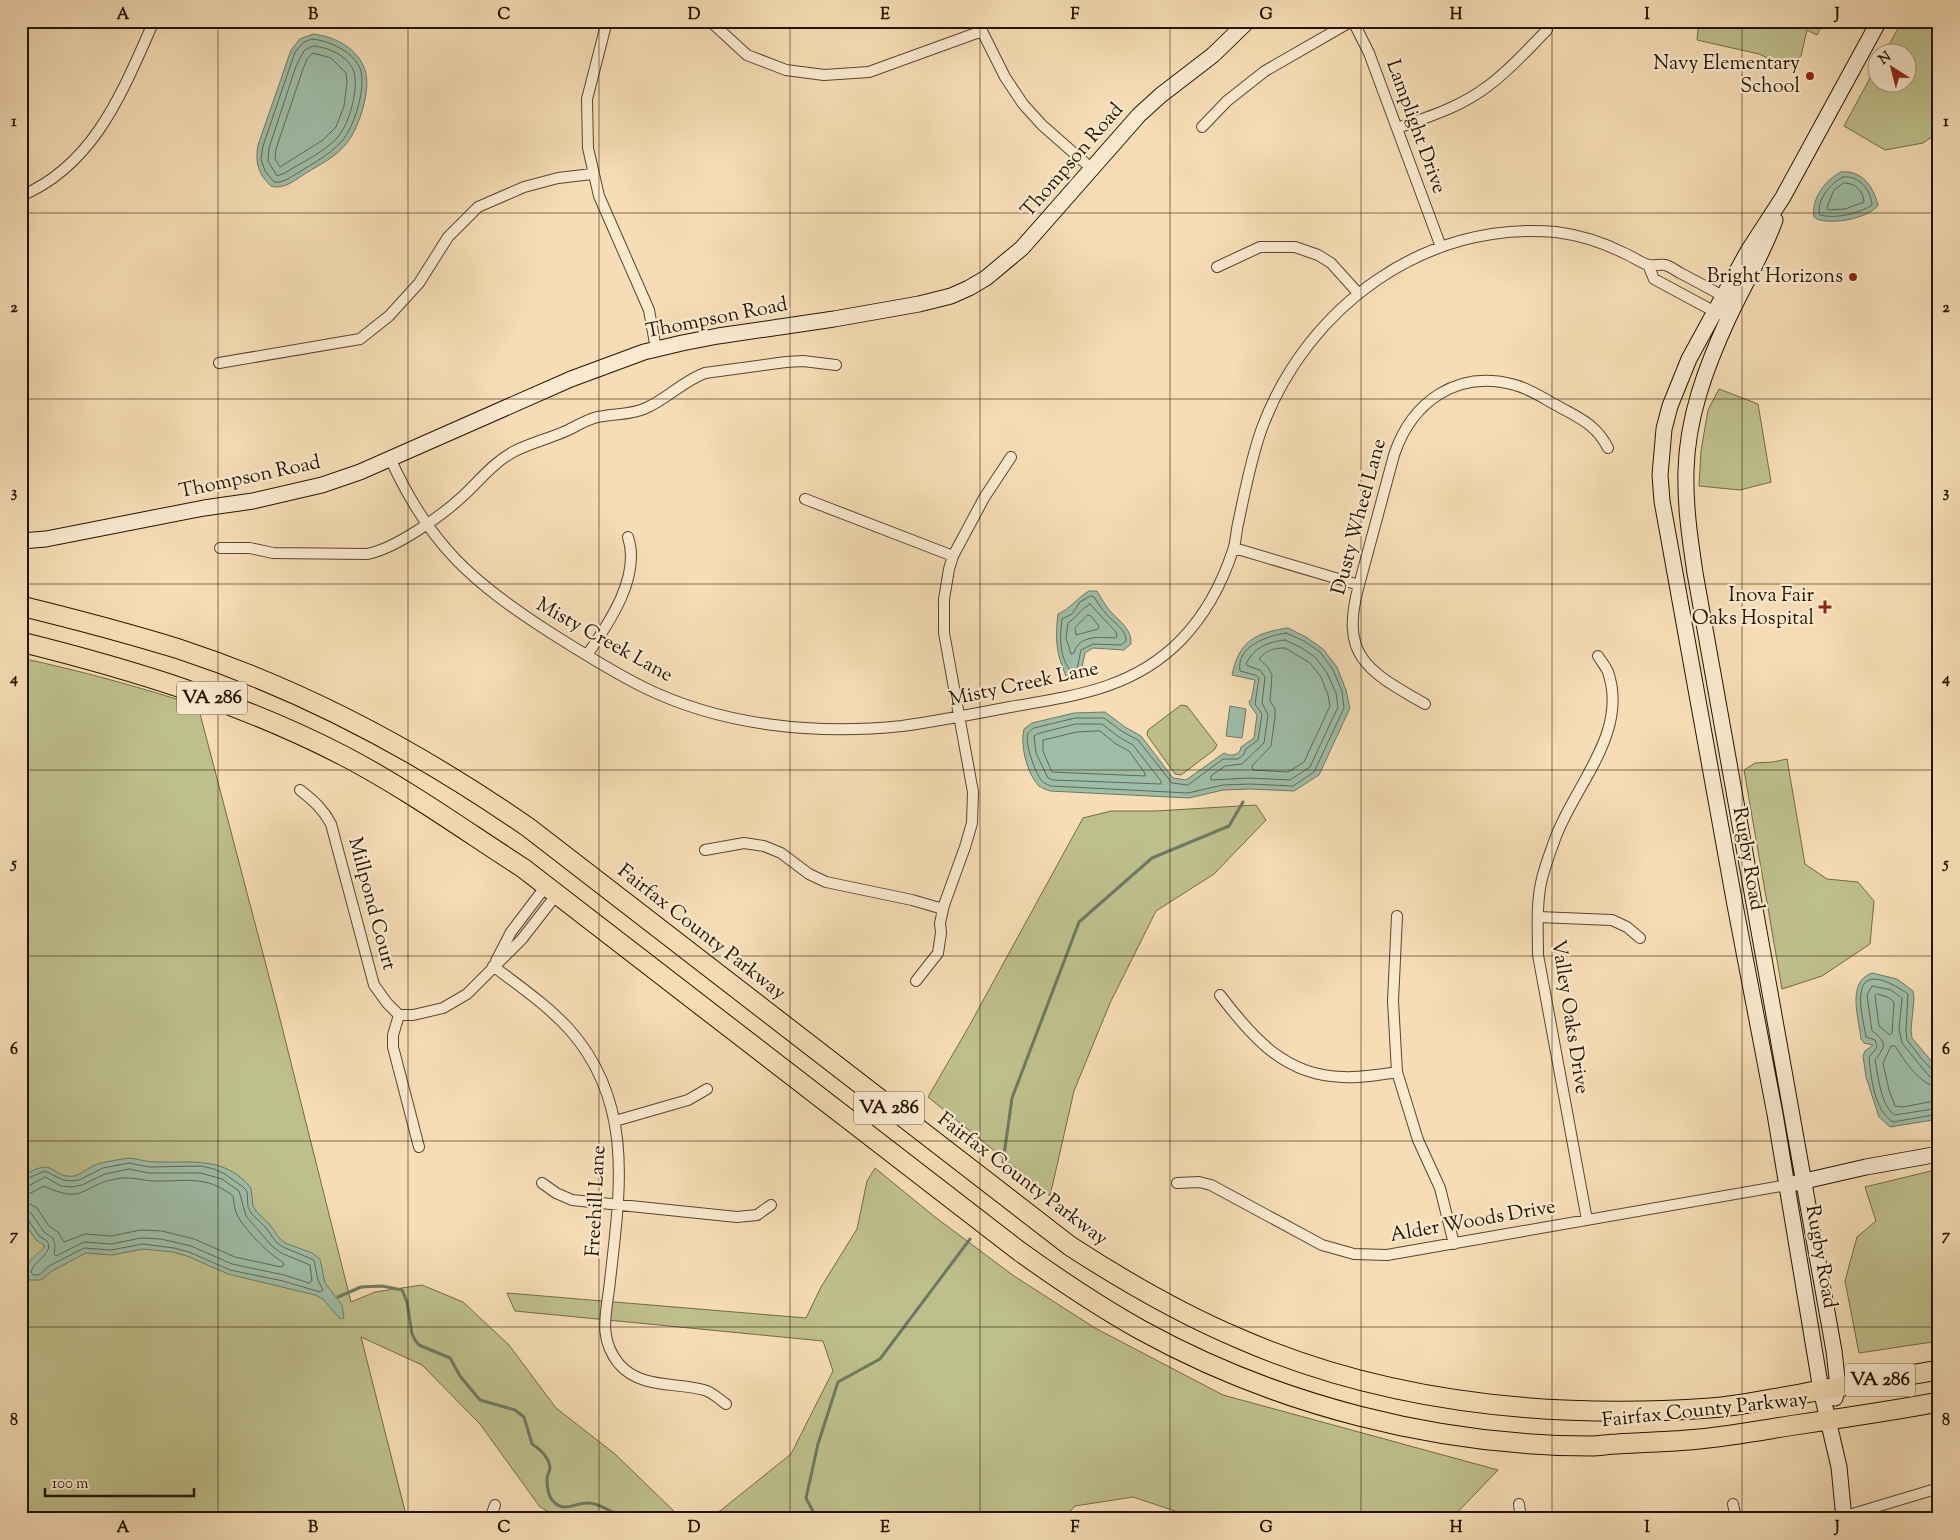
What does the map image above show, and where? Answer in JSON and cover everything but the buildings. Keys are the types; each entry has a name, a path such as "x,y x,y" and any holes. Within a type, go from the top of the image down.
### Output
{"highway":[{"name":"Fairfax County Parkway","path":"21,606 121,632 229,667 333,712 397,745 459,781 529,828 1070,1246 1139,1289 1240,1339 1309,1365 1379,1385 1437,1397 1524,1409 1622,1411 1711,1408 1939,1370"},
{"name":"Fairfax County Parkway","path":"21,642 102,662 152,677 234,706 284,727 345,757 384,779 473,834 551,890 1019,1251 1067,1285 1142,1331 1208,1363 1249,1380 1332,1408 1418,1429 1516,1442 1595,1446 1733,1435 1939,1402"}],"main road":[{"name":"Thompson Road","path":"21,542 292,493 360,472 571,379 656,349 718,336 919,304 951,296 986,278 1022,248 1139,115 1161,95 1213,55 1248,21"},
{"path":"1729,299 1766,245 1783,197 1879,21"},
{"name":"Rugby Road","path":"1729,299 1714,312 1689,359 1670,406 1661,453 1662,501 1787,1185 1829,1389"},
{"name":"Rugby Road","path":"1729,299 1728,319 1702,382 1692,421 1686,470 1688,522 1700,602 1834,1351 1829,1389 1830,1420 1839,1467 1842,1518"},
{"path":"1787,1185 1866,1167 1939,1154"}],"street":[{"path":"21,196 60,174 98,134 110,114 154,21"},
{"path":"607,21 588,99 588,148 592,174 599,196 649,310 656,349"},
{"path":"710,21 747,55 786,70 824,75 868,72 981,26 1005,77 1023,104 1042,125 1092,169"},
{"path":"1202,127 1227,101 1265,70 1353,21"},
{"name":"Lamplight Drive","path":"1353,21 1369,54 1441,247"},
{"path":"1396,128 1444,111 1486,88 1511,67 1547,30"},
{"path":"219,363 360,339 389,316 419,283 448,237 478,207 524,187 558,178 592,174"},
{"name":"Misty Creek Lane","path":"390,458 402,486 426,524 462,568 512,608 643,687 666,697 723,714 762,723 823,729 876,729 959,717 1092,692 1117,683 1143,669 1170,650 1194,626 1214,595 1234,548 1253,456 1272,404 1285,379 1300,355 1326,324 1358,293 1388,273 1441,247 1458,241 1506,232 1558,232 1607,246 1648,265 1665,265 1729,299"},
{"path":"1217,267 1260,247 1295,247 1318,255 1331,263 1358,293"},
{"name":"Misty Creek Lane","path":"1648,265 1654,279 1728,319"},
{"path":"220,548 250,548 273,554 367,554 380,552 426,524 459,500 495,465 512,453 592,418 645,409 696,376 704,373 786,362 836,365"},
{"name":"Dusty Wheel Lane","path":"1425,704 1377,675 1360,656 1354,639 1352,621 1359,585 1399,439 1407,424 1418,410 1438,394 1469,382 1494,381 1516,386 1589,423 1603,438 1608,448"},
{"path":"916,981 938,953 943,909 966,847 972,823 973,792 946,644 944,599 953,556 984,498 1011,457"},
{"path":"805,499 953,556"},
{"path":"588,655 616,609 630,570 631,555 628,537"},
{"path":"1234,548 1359,585"},
{"name":"Valley Oaks Drive","path":"1587,1220 1538,955 1538,917 1541,882 1556,837 1604,746 1612,708 1612,690 1608,671 1598,656"},
{"name":"Millpond Court","path":"300,790 317,803 331,824 374,985 399,1015"},
{"path":"705,850 744,843 764,846 781,853 809,874 826,882 912,900 943,909"},
{"path":"419,1147 393,1047 393,1035 399,1015 427,1013 456,1002 478,985 493,966 512,932 551,890"},
{"path":"1397,916 1393,1001 1397,1072 1418,1140 1440,1188 1454,1244"},
{"path":"1538,917 1612,920 1627,927 1640,938"},
{"name":"Freehill Lane","path":"493,966 541,1003 578,1041 592,1062 604,1086 615,1121 619,1147 617,1205 610,1283 604,1319 605,1334 614,1356 628,1372 637,1378 649,1382 705,1390 726,1404"},
{"path":"1220,995 1256,1040 1282,1059 1300,1068 1343,1078 1397,1072"},
{"path":"615,1121 688,1100 707,1089"},
{"path":"542,1182 556,1193 572,1200 617,1205 747,1217 756,1215 772,1205"},
{"name":"Alder Woods Drive","path":"1178,1183 1200,1182 1211,1185 1322,1245 1365,1255 1387,1255 1454,1244 1787,1185"},
{"path":"1842,1518 1939,1488"},
{"path":"1519,1504 1521,1519"},
{"path":"1733,1504 1736,1519"},
{"path":"490,1519 495,1505"}],"shaded area":[{"path":"1699,21 1824,21 1817,35 1807,30 1801,56 1788,66 1759,54 1697,40"},
{"path":"1902,21 1939,21 1939,132 1923,143 1885,150 1844,126 1868,82 1868,92 1918,92 1918,42 1890,42"},
{"path":"1719,389 1758,404 1771,482 1740,490 1699,486 1701,451 1708,410"},
{"path":"21,658 66,668 198,706 278,1011 351,1302 375,1292 422,1285 463,1302 509,1345 556,1408 615,1454 681,1518 720,1511 791,1454 833,1371 823,1341 515,1311 507,1293 806,1318 821,1287 857,1229 867,1181 875,1168 935,1217 1014,1276 1095,1328 1223,1395 1498,1470 1451,1519 1187,1519 1175,1511 1133,1497 1075,1506 1063,1519 562,1519 540,1507 480,1424 422,1365 361,1337 407,1519 21,1519"},
{"path":"1181,705 1187,706 1217,745 1214,750 1181,775 1175,774 1147,735 1148,730"},
{"path":"1787,759 1805,864 1827,879 1858,882 1874,901 1870,944 1822,976 1782,989 1744,770 1755,763"},
{"path":"1256,805 1266,820 1214,874 1156,911 1110,1003 1074,1091 1050,1196 928,1097 1083,818 1111,811 1156,811"},
{"path":"1939,1169 1939,1341 1859,1353 1845,1281 1857,1237 1876,1221 1865,1187"}],"water":[{"path":"313,34 328,37 342,43 359,58 366,73 367,83 364,106 351,137 337,153 289,184 280,187 271,186 263,177 258,167 258,145 291,50 300,39"},
{"path":"1841,172 1855,174 1866,181 1878,205 1867,214 1848,220 1828,221 1814,217 1815,203 1820,191 1835,175"},
{"path":"1089,591 1097,591 1108,609 1130,634 1131,644 1124,650 1093,648 1085,653 1081,672 1066,676 1057,646 1058,614"},
{"path":"1288,628 1306,637 1323,649 1337,667 1346,690 1350,708 1319,775 1294,791 1223,790 1189,798 1050,791 1039,786 1035,781 1028,767 1024,751 1024,729 1032,723 1074,713 1105,712 1141,736 1173,778 1186,780 1224,753 1236,754 1240,751 1241,747 1254,738 1257,715 1249,701 1251,701 1255,680 1232,675 1235,663 1239,654 1250,641 1266,633"},
{"path":"1230,706 1246,709 1242,738 1226,736"},
{"path":"1872,973 1897,979 1913,991 1912,1038 1939,1070 1939,1119 1890,1127 1879,1117 1866,1077 1863,1056 1865,1051 1873,1045 1864,1043 1861,1039 1856,1001 1859,984"},
{"path":"129,1158 153,1162 207,1163 219,1166 241,1178 251,1188 253,1206 256,1211 271,1226 279,1238 285,1243 312,1253 320,1259 325,1283 342,1305 344,1318 340,1319 323,1299 315,1295 228,1274 173,1252 143,1249 112,1255 86,1253 52,1271 41,1280 30,1280 26,1277 28,1264 44,1248 44,1245 36,1240 21,1218 21,1177 33,1170 47,1167 66,1176 74,1176 92,1166"}],"waterway":[{"path":"1003,1162 1012,1098 1079,922 1152,858 1229,826 1243,802"},
{"path":"817,1519 806,1498 818,1444 838,1382 880,1359 970,1239"},
{"path":"21,1282 26,1277"},
{"path":"338,1297 361,1287 382,1286 402,1290 407,1302 412,1334 419,1345 450,1358 460,1376 480,1400 515,1410 524,1417 532,1444 548,1460 550,1468 547,1485 551,1499 562,1507 593,1503 624,1519"}],"place":[{"name":"Navy Elementary School","path":"1810,76"},
{"name":"Bright Horizons","path":"1853,277"},
{"name":"Inova Fair Oaks Hospital","path":"1825,607"}]}
